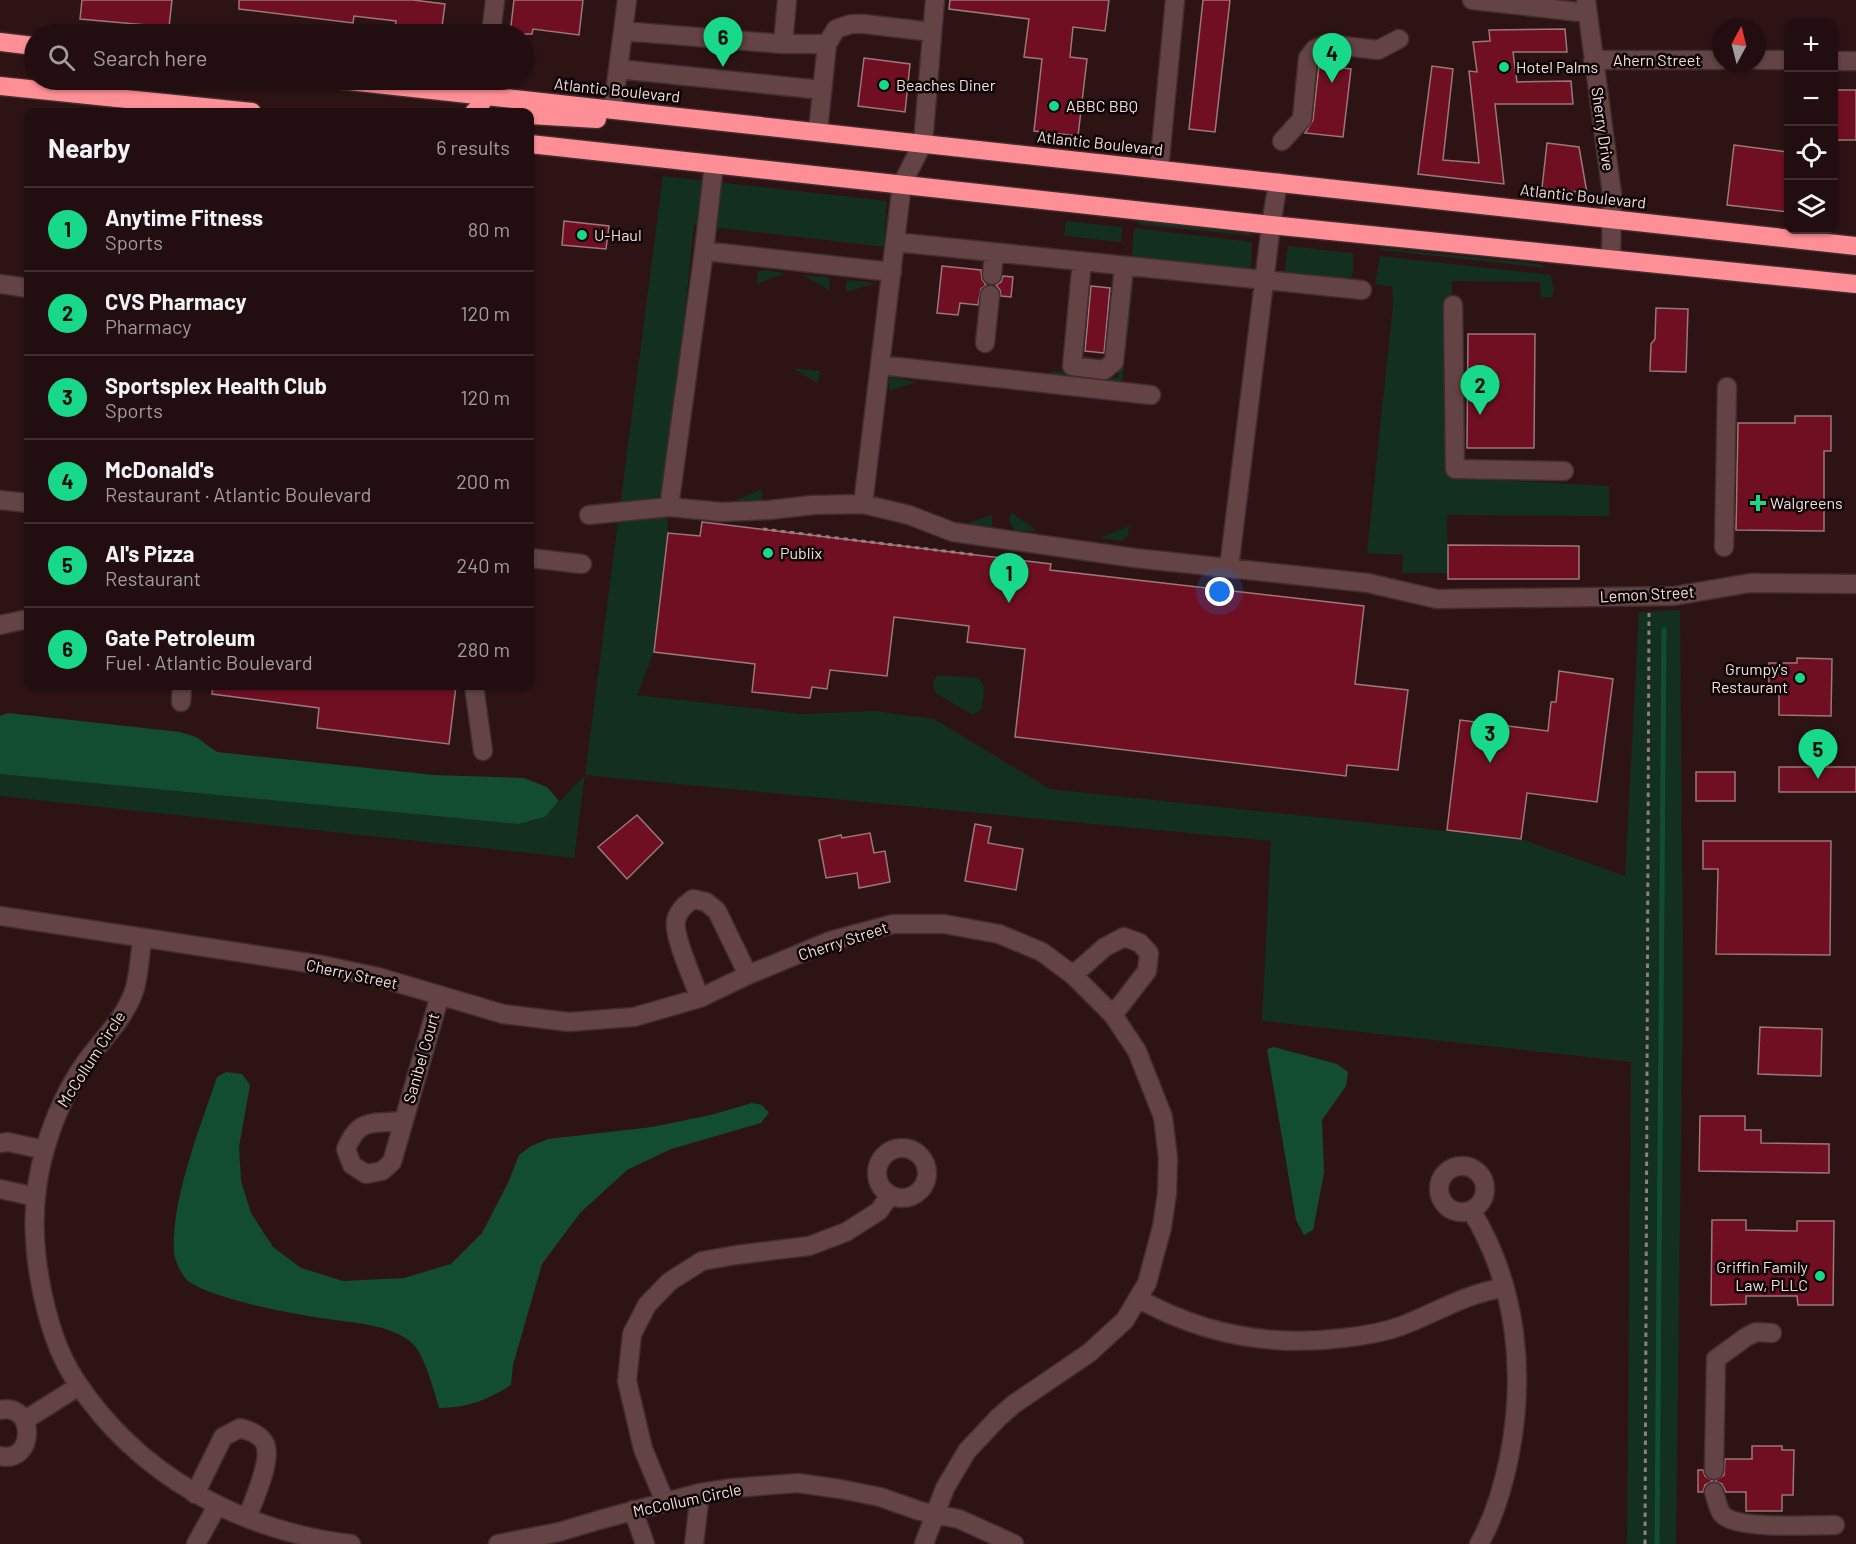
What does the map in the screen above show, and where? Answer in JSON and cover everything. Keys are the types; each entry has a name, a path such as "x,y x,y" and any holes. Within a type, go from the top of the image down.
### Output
{"highway":[{"path":"0,42 24,45"},
{"path":"0,86 24,89"},
{"path":"34,90 189,108"},
{"path":"479,108 485,90"},
{"name":"Atlantic Boulevard","path":"503,90 613,110 1856,246"},
{"path":"534,115 602,120 613,110"},
{"path":"534,144 1271,225 1856,284"}],"street":[{"path":"492,24 495,0"},
{"path":"613,110 627,0"},
{"path":"783,44 787,0"},
{"path":"863,504 902,184 922,143 935,0"},
{"path":"1159,169 1175,0"},
{"path":"1472,0 1587,6"},
{"name":"Sherry Drive","path":"1587,6 1612,194 1611,259"},
{"path":"818,131 827,44 836,29 851,24 932,32"},
{"path":"623,31 783,44 827,44"},
{"path":"1282,141 1302,118 1308,58 1315,49 1327,44 1378,50 1400,39"},
{"name":"Ahern Street","path":"1593,60 1712,60"},
{"path":"1766,60 1784,60"},
{"path":"1838,61 1856,61"},
{"path":"618,69 822,90"},
{"path":"669,507 714,164"},
{"path":"1229,568 1278,182"},
{"path":"895,242 1362,290"},
{"path":"704,251 891,272"},
{"path":"992,275 994,252"},
{"path":"1082,261 1072,366 1104,370 1114,362 1124,266"},
{"path":"0,284 24,287"},
{"path":"986,343 990,295"},
{"path":"1454,305 1455,469 1564,471"},
{"path":"880,365 1151,395"},
{"path":"1724,547 1727,387"},
{"path":"0,500 24,503"},
{"name":"Lemon Street","path":"589,514 669,507 721,512 813,505 863,504 909,515 953,532 1135,558 1368,583 1437,599 1674,596 1750,584 1856,584"},
{"path":"534,558 582,564"},
{"path":"0,625 24,620"},
{"path":"475,690 483,751"},
{"path":"700,998 678,938 676,921 684,906 693,899 706,902 717,911 748,975"},
{"name":"Cherry Street","path":"0,916 321,965 378,977 503,1014 569,1022 634,1017 700,998 830,941 893,924 944,924 999,934 1042,952 1073,975 1113,1015 1137,1051 1163,1117 1168,1158 1167,1193 1162,1227 1147,1283 1125,1320 1089,1353 1014,1404 967,1450 945,1488 924,1544"},
{"path":"1073,975 1105,947 1124,937 1140,943 1149,953 1147,971 1113,1015"},
{"name":"McCollum Circle","path":"142,939 134,989 114,1028 85,1063 60,1103 37,1180 34,1214 37,1259 47,1314 57,1342 89,1402 123,1440 168,1478 217,1506 246,1518 301,1537 351,1544"},
{"name":"Sanibel Court","path":"403,1121 440,996"},
{"path":"0,1143 8,1142 45,1150"},
{"path":"0,1190 36,1197"},
{"path":"665,1502 643,1449 627,1381 632,1334 647,1305 669,1282 702,1261 809,1246 854,1227 879,1211 890,1195"},
{"path":"1471,1210 1497,1262 1515,1330 1518,1391 1515,1426 1504,1482 1479,1544"},
{"path":"1139,1299 1164,1313 1224,1333 1273,1341 1323,1340 1368,1335 1399,1327 1467,1297 1504,1288"},
{"path":"1714,1470 1716,1359 1746,1336 1756,1332 1772,1333"},
{"path":"25,1420 80,1386"},
{"path":"0,1410 14,1411 25,1420 28,1435 26,1444 15,1454 0,1456"},
{"path":"195,1494 223,1437 240,1428 251,1431 263,1440 267,1451 264,1469 246,1518"},
{"name":"McCollum Circle","path":"498,1544 559,1532 700,1493 733,1488 798,1484 880,1497 973,1524 1014,1544"},
{"path":"1714,1492 1721,1513 1732,1521 1747,1524 1836,1525"},
{"path":"693,1544 700,1493"},
{"path":"196,1544 217,1506"},
{"path":"633,1510 645,1544"}],"path":[{"path":"1645,1544 1649,596"}],"shaded area":[{"path":"663,176 887,201 884,247 694,225 666,492 668,533 654,652 637,695 802,714 875,711 934,719 1050,789 1521,839 1625,876 1639,612 1680,610 1683,985 1676,1544 1627,1544 1631,1062 1262,1021 1271,841 585,775"},
{"path":"1139,220 1251,234 1253,236 1137,224"},
{"path":"1066,221 1122,227 1121,242 1064,236"},
{"path":"1134,228 1252,242 1251,268 1250,270 1134,258 1132,255"},
{"path":"1288,246 1353,253 1353,273 1350,282 1284,274"},
{"path":"1381,248 1540,264 1546,268 1380,250"},
{"path":"1380,256 1551,275 1554,291 1551,298 1541,297 1540,282 1452,281 1448,469 1458,478 1609,486 1609,516 1447,515 1448,573 1402,573 1403,555 1367,553 1393,304 1392,287 1375,284"},
{"path":"761,270 786,273 757,284 758,272"},
{"path":"803,275 828,277 829,290"},
{"path":"849,280 876,283 846,292 846,283"},
{"path":"1134,280 1122,383 1052,376 1050,373 1053,371 1118,378 1128,289 1130,282"},
{"path":"792,368 820,371 818,383"},
{"path":"891,377 917,382 889,391"},
{"path":"762,489 762,499 759,502 736,500"},
{"path":"1011,512 1036,531 1015,531 1009,522"},
{"path":"992,515 990,527 964,524"},
{"path":"1129,526 1128,536 1121,541 1100,538"},
{"path":"938,675 977,678 983,683 982,709 973,715 935,693 934,683"},
{"path":"8,713 180,732 196,737 217,752 434,775 524,778 547,787 559,801 545,817 518,824 0,774 0,716"},
{"path":"0,774 518,824 545,817 585,775 574,858 0,796"},
{"path":"1274,1047 1337,1064 1348,1072 1346,1086 1322,1120 1324,1173 1313,1230 1304,1235 1296,1220 1267,1049"},
{"path":"226,1072 242,1074 250,1085 239,1147 241,1181 251,1213 273,1247 301,1268 343,1281 404,1278 451,1264 482,1233 508,1183 519,1155 531,1146 548,1139 652,1127 711,1115 752,1103 762,1105 769,1113 761,1123 671,1149 627,1170 580,1213 542,1264 513,1365 511,1385 477,1402 459,1407 439,1408 422,1357 406,1338 374,1326 296,1314 235,1300 200,1288 183,1276 174,1253 177,1210 188,1164 217,1077"}],"building":[{"path":"82,0 172,0 169,24 136,24 80,19"},
{"path":"239,0 413,0 445,4 442,24 396,24 396,21 354,16 353,23 239,9"},
{"path":"514,0 583,0 579,35 534,29 534,24 511,24"},
{"path":"950,0 1109,0 1105,31 1073,27 1070,57 1087,59 1078,136 1034,131 1042,59 1024,57 1029,19 949,9"},
{"path":"1203,0 1230,0 1215,132 1189,129"},
{"path":"1565,29 1567,52 1513,52 1517,82 1571,81 1573,104 1495,104 1504,184 1418,174 1432,66 1453,69 1443,160 1479,163 1469,71 1477,72 1473,42 1490,41 1489,30"},
{"name":"Beaches Diner","path":"864,58 910,64 905,112 858,106"},
{"path":"1319,65 1351,69 1343,137 1305,133 1313,120"},
{"path":"1838,90 1856,90 1856,140 1838,140"},
{"path":"1547,143 1579,147 1587,193 1542,188"},
{"path":"1734,145 1784,151 1784,212 1727,205"},
{"path":"564,221 609,226 606,249 562,245"},
{"path":"942,266 981,270 982,279 986,285 981,289 978,305 960,303 958,315 937,313"},
{"path":"1003,276 1013,277 1011,297 1001,296 996,285 1001,282"},
{"path":"1091,286 1110,288 1104,353 1085,351"},
{"path":"1656,308 1688,309 1686,372 1650,371 1651,344 1655,339"},
{"path":"1468,334 1535,334 1534,448 1467,448"},
{"name":"Walgreens","path":"1795,416 1831,416 1831,451 1824,451 1824,531 1736,530 1738,423 1795,423"},
{"path":"702,522 1051,564 1050,570 1364,606 1355,684 1408,690 1398,770 1347,765 1346,776 1015,737 1025,649 967,642 969,626 894,617 887,676 830,670 827,689 812,687 810,698 752,692 755,664 654,652 668,533 700,536"},
{"path":"1448,545 1579,546 1579,579 1448,579"},
{"name":"Grumpy's Restaurant","path":"1797,658 1832,659 1831,716 1779,715 1779,692 1769,692 1769,663 1797,663"},
{"path":"1559,671 1613,679 1597,802 1527,793 1521,839 1447,830 1460,720 1548,731 1551,702 1556,702"},
{"path":"212,690 456,690 449,744 317,728 319,708 212,694"},
{"path":"1779,767 1856,767 1856,792 1779,792"},
{"path":"1696,772 1735,772 1735,801 1696,801"},
{"path":"637,815 663,843 627,879 598,847"},
{"path":"975,824 991,827 988,843 1023,849 1016,890 965,881"},
{"path":"870,833 874,853 885,851 890,882 859,888 857,873 826,878 819,840 841,835 842,838"},
{"path":"1703,841 1831,841 1830,955 1716,954 1718,869 1703,869"},
{"path":"1760,1027 1822,1029 1821,1076 1758,1074"},
{"path":"1700,1116 1745,1116 1745,1130 1761,1130 1761,1143 1829,1144 1829,1173 1699,1171"},
{"path":"1712,1220 1746,1220 1746,1230 1797,1231 1797,1221 1834,1221 1833,1305 1798,1305 1797,1296 1746,1296 1746,1304 1711,1305"},
{"path":"1752,1446 1782,1446 1782,1450 1794,1450 1793,1495 1782,1495 1782,1511 1746,1511 1746,1492 1726,1492 1722,1484 1715,1481 1724,1475 1725,1459 1752,1459"},
{"path":"1698,1470 1703,1470 1705,1476 1713,1481 1705,1485 1703,1492 1698,1492"}],"waterway":[{"path":"1657,1544 1664,630"}],"place":[{"name":"Gate Petroleum","path":"723,67"},
{"name":"Hotel Palms","path":"1504,67"},
{"name":"McDonald's","path":"1332,83"},
{"name":"Beaches Diner","path":"884,85"},
{"name":"ABBC BBQ","path":"1054,106"},
{"name":"U-Haul","path":"582,235"},
{"name":"CVS Pharmacy","path":"1480,415"},
{"name":"Walgreens","path":"1758,503"},
{"name":"Publix","path":"768,553"},
{"name":"Anytime Fitness","path":"1009,603"},
{"name":"Grumpy's Restaurant","path":"1800,678"},
{"name":"Sportsplex Health Club","path":"1490,763"},
{"name":"Al's Pizza","path":"1818,779"},
{"name":"Griffin Family Law, PLLC","path":"1820,1276"}]}
